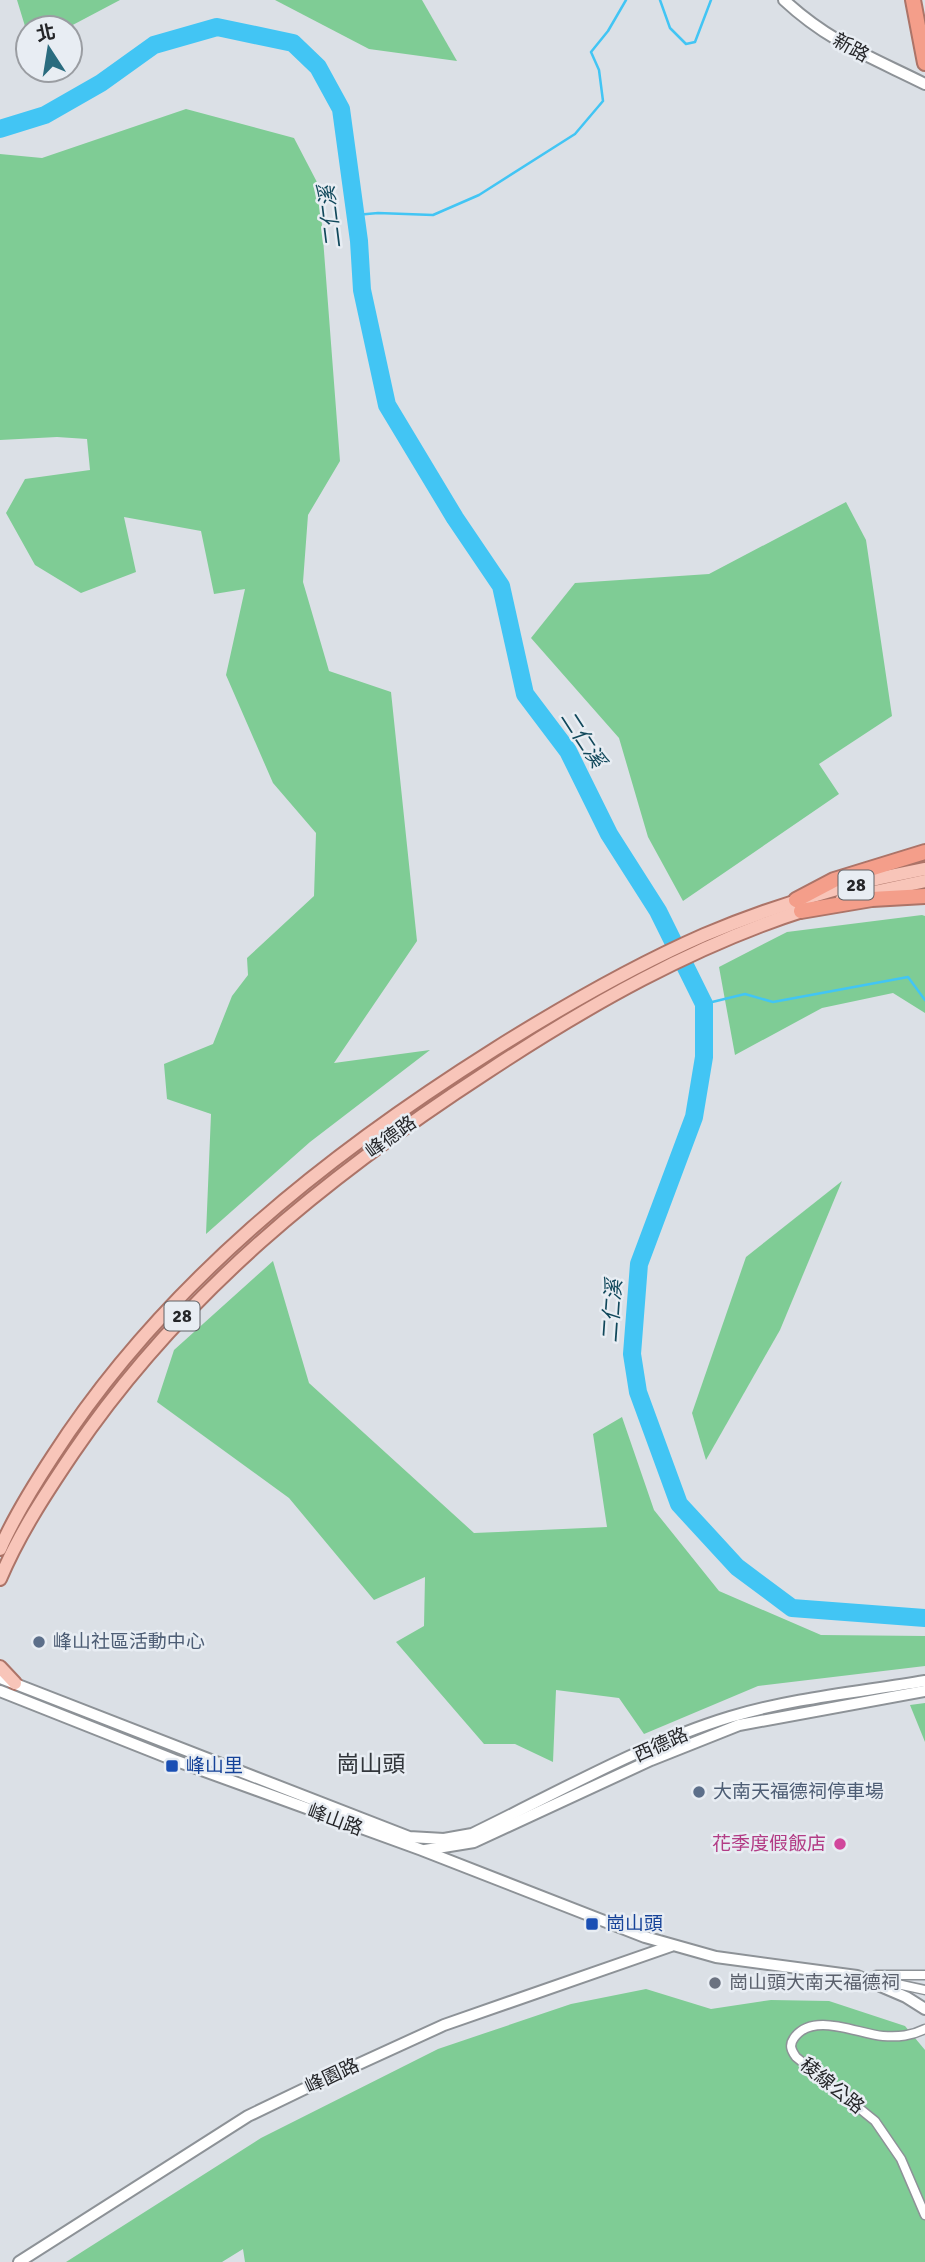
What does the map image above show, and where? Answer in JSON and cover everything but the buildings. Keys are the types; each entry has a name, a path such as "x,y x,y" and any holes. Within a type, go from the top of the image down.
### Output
{"highway":[{"path":"913,0 925,63"},
{"path":"794,907 834,880 925,852"},
{"path":"794,907 925,896"}],"main road":[{"name":"峰德路","path":"0,1549 41,1475 77,1419 172,1302 292,1194 418,1098 635,967 705,935 925,869"},
{"name":"峰德路","path":"0,1579 14,1548 88,1431 132,1373 198,1298 300,1207 427,1111 598,1003 794,907 925,881"},
{"path":"0,1667 15,1683"}],"street":[{"name":"新路","path":"784,0 813,27 864,57 925,84"},
{"name":"峰山路","path":"0,1678 409,1837"},
{"name":"西德路","path":"409,1837 444,1839 472,1834 674,1738 759,1714 925,1681"},
{"name":"峰山路","path":"0,1691 174,1760 422,1850 671,1946 716,1957 857,1976 906,1997 925,2009"},
{"name":"西德路","path":"422,1850 474,1842 682,1746 759,1714 925,1691"},
{"path":"409,1837 422,1850"},
{"name":"峰園路","path":"19,2262 248,2116 291,2095 404,2041 671,1946"},
{"path":"857,1976 925,1975"},
{"path":"857,1976 925,1990"},
{"name":"稜線公路","path":"925,2029 912,2035 880,2036 840,2026 816,2025 799,2032 791,2042 791,2050 796,2057 875,2121 901,2159 925,2216"}],"green space":[{"path":"17,0 120,0 84,19 84,14 21,14"},
{"path":"275,0 422,0 457,61 369,49"},
{"path":"186,109 294,138 319,186 340,461 308,515 303,582 329,671 391,692 417,941 334,1063 430,1050 310,1142 206,1234 211,1114 167,1099 164,1064 213,1044 232,996 248,975 247,958 314,896 316,833 273,783 226,675 245,589 214,594 201,531 124,517 136,572 81,593 35,565 6,513 25,479 90,470 87,439 57,437 0,440 0,154 42,158"},
{"path":"846,502 866,540 892,716 819,764 839,794 683,901 648,837 619,738 531,638 575,583 709,574"},
{"path":"925,916 925,1013 893,993 822,1008 735,1055 719,967 787,932"},
{"path":"842,1181 780,1330 706,1460 692,1413 746,1257"},
{"path":"273,1261 309,1383 474,1533 607,1527 593,1434 622,1417 654,1510 719,1591 821,1635 925,1636 925,1666 758,1686 644,1734 619,1698 556,1690 553,1762 515,1744 484,1744 396,1642 424,1626 425,1577 374,1600 289,1498 157,1402 174,1350"},
{"path":"925,1703 925,1742 910,1705"},
{"path":"646,1989 711,2009 771,2000 829,2001 905,2026 925,2050 925,2262 245,2262 243,2249 222,2262 66,2262 261,2138 438,2049 571,2004"}],"waterway":[{"path":"356,215 433,215 479,195 575,134 603,101 599,70 591,52 608,31 626,0"},
{"path":"660,0 670,28 686,44 695,42 711,0"},
{"name":"二仁溪","path":"0,129 45,115 101,83 154,45 217,27 293,43 318,67 341,109 359,241 362,290 387,405 455,518 501,586 525,694 568,751 609,834 658,911 704,1004 704,1057 694,1117 639,1264 632,1354 638,1392 679,1504 737,1567 792,1608 925,1618"},
{"path":"704,1004 745,994 773,1002 908,977 925,1000"}],"place":[{"name":"峰山社區活動中心","path":"39,1642"},
{"name":"峰山里","path":"172,1766"},
{"name":"大南天福德祠停車場","path":"699,1792"},
{"name":"花季度假飯店","path":"840,1844"},
{"name":"崗山頭","path":"592,1924"},
{"name":"崗山頭大南天福德祠","path":"715,1983"}],"district":[{"name":"崗山頭","path":"371,1764"}]}
